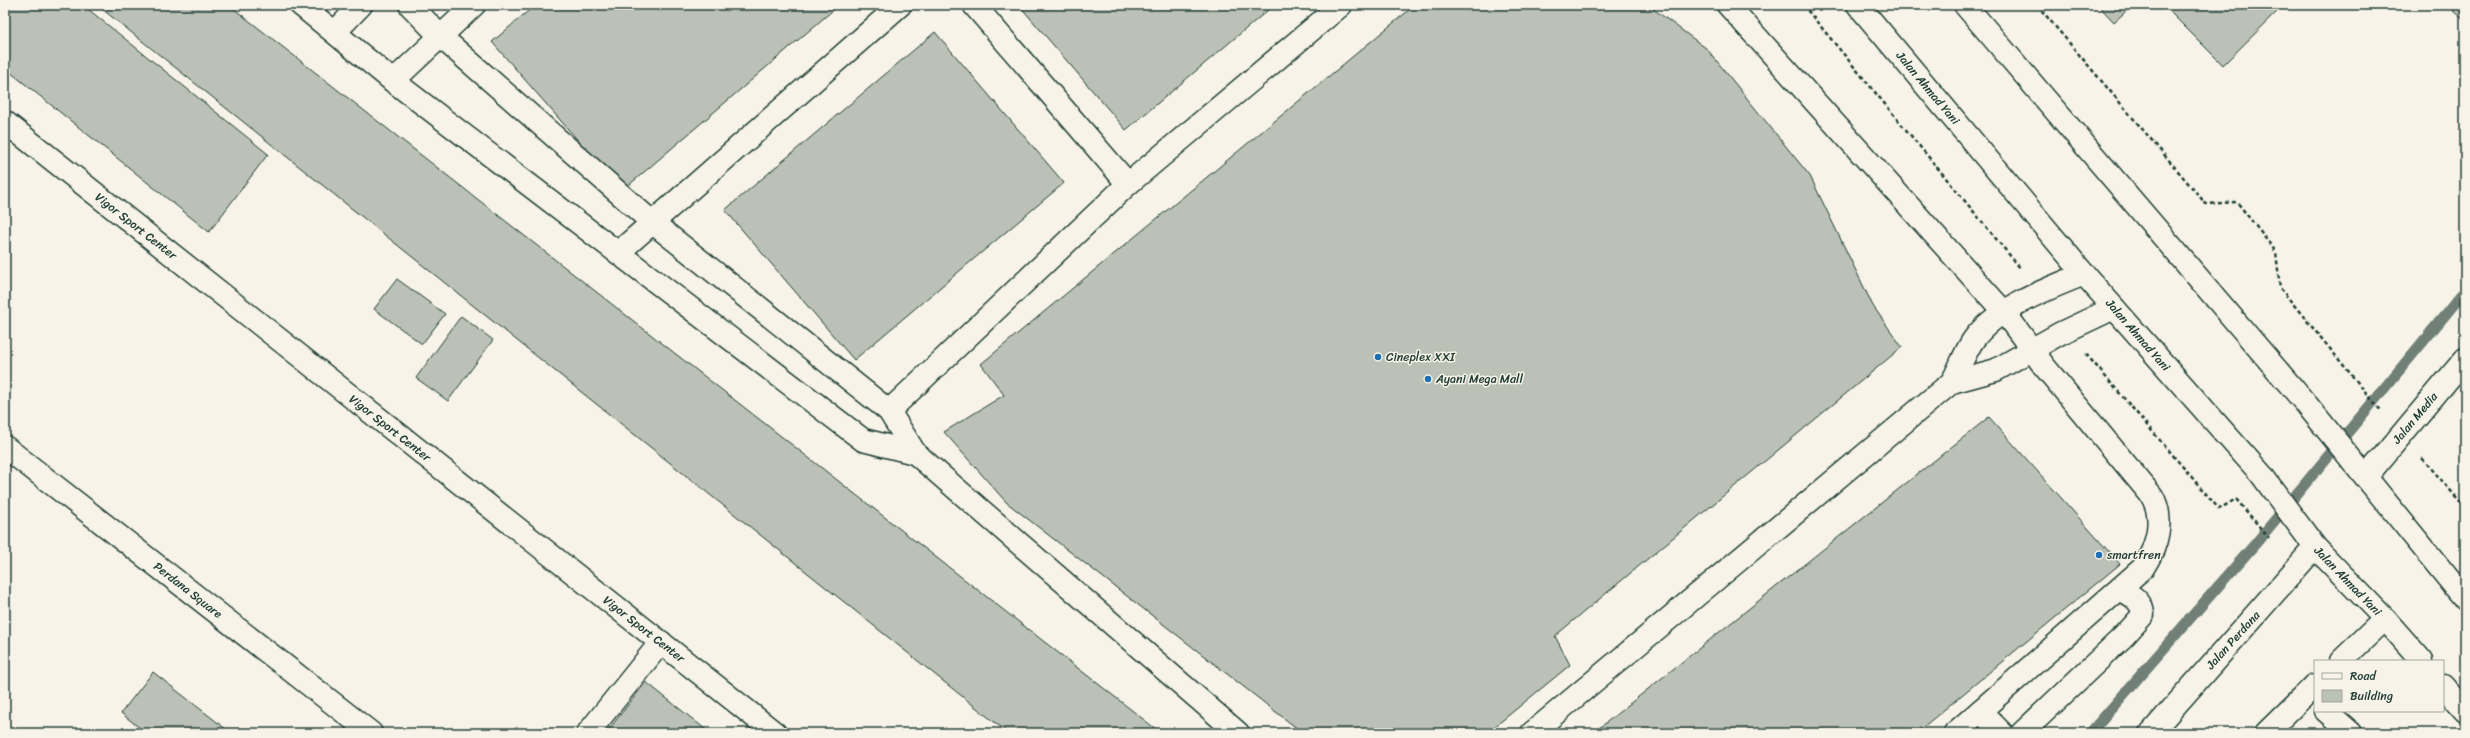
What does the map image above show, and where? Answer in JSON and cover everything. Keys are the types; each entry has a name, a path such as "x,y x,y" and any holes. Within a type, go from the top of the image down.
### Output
{"main road":[{"path":"302,5 393,81 619,252 863,440 915,453"},
{"path":"334,32 361,5"},
{"path":"410,5 440,36 653,223 889,411 915,453 1238,733"},
{"path":"393,81 474,5"},
{"path":"619,252 900,5"},
{"path":"974,5 1128,184"},
{"path":"889,411 1128,184 1341,5"},
{"path":"1728,5 2004,312 2033,351 2155,502 2157,509 2157,540 2153,554 2143,568 1955,733"},
{"name":"Jalan Ahmad Yani","path":"1858,5 2084,274 2261,474 2311,541 2386,619 2421,660"},
{"path":"1965,5 2308,406 2465,599"},
{"name":"Vigor Sport Center","path":"5,122 775,733"},
{"path":"1532,733 1952,382 1974,339 1983,328 2004,312 2040,292 2084,274"},
{"path":"1952,382 1996,370 2033,351 2059,334 2114,308"},
{"name":"Jalan Media","path":"2360,470 2401,435 2465,359"},
{"name":"Perdana Square","path":"5,447 371,733"},
{"name":"Jalan Perdana","path":"2151,733 2311,541"},
{"path":"2022,733 2125,636 2143,615 2143,610 2138,601 2120,589"},
{"path":"2341,660 2386,619"},
{"path":"588,733 661,642"},
{"path":"2444,687 2465,711"},
{"path":"2266,733 2312,693"},
{"path":"1980,711 2002,733"},
{"path":"2327,712 2351,733"}],"path":[{"path":"1803,5 2040,292"},
{"path":"2037,5 2206,204 2237,202 2276,252 2280,288 2384,413"},
{"path":"2085,353 2219,509 2236,499 2264,533"},
{"path":"2401,435 2465,507"}],"building":[{"path":"5,5 83,5 268,154 209,232 5,68"},
{"path":"97,5 229,5 1161,733 1008,733"},
{"path":"535,5 839,5 622,191 492,42"},
{"path":"1019,5 1274,5 1126,130"},
{"name":"Ayani Mega Mall","path":"1415,5 1648,5 1707,49 1810,176 1873,306 1902,347 1555,636 1570,665 1487,733 1303,733 1006,502 944,432 1004,395 981,364"},
{"path":"2098,5 2133,5 2114,22"},
{"path":"2163,5 2282,5 2283,6 2223,65"},
{"path":"2459,5 2465,5 2465,21 2453,11"},
{"path":"935,32 1064,183 854,360 725,210"},
{"path":"397,279 445,314 422,344 374,309"},
{"path":"461,316 493,340 448,401 416,378"},
{"path":"1989,417 2120,564 1916,733 1593,733"},
{"path":"153,672 231,733 146,733 121,713"},
{"path":"646,682 710,733 606,733"}],"waterway":[{"path":"2090,733 2256,543 2465,291"}],"place":[{"name":"Cineplex XXI","path":"1378,357"},
{"name":"Ayani Mega Mall","path":"1428,379"},
{"name":"smartfren","path":"2099,555"}]}
